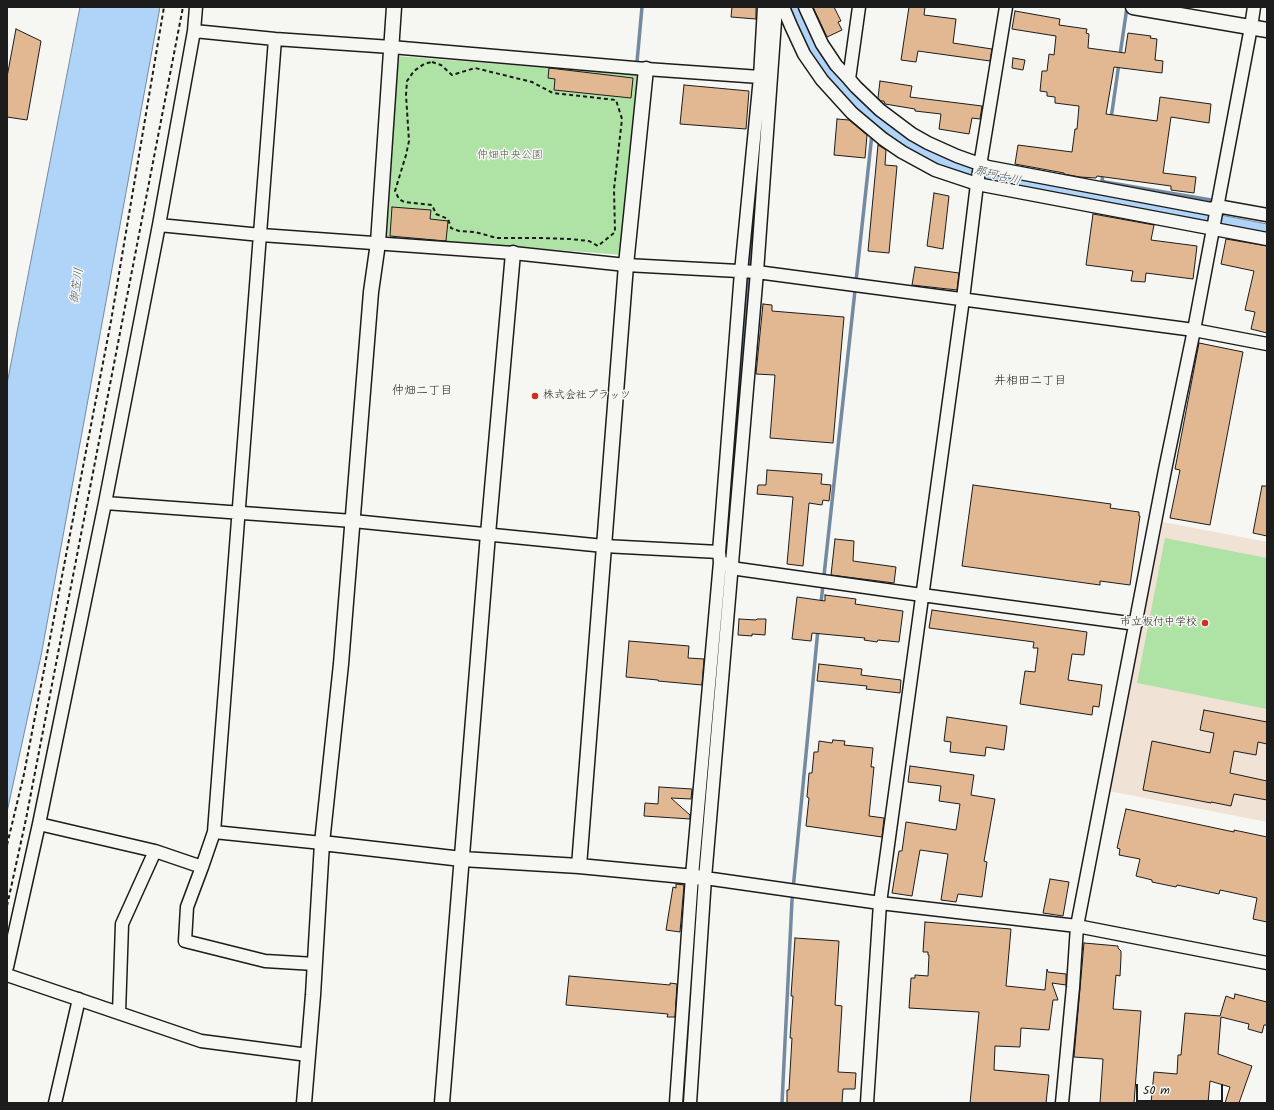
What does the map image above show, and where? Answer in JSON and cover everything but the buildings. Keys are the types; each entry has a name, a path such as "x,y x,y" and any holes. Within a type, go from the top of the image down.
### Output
{"street":[{"path":"7,967 105,503 159,225 194,30 196,7"},
{"path":"304,1103 315,964 322,843 341,664 371,292 378,243 394,7"},
{"path":"723,560 757,272 766,76 764,7"},
{"path":"676,1103 698,877 723,560 741,272 776,7"},
{"path":"783,7 804,54 822,80 852,113 864,124 902,152 935,170 977,184 1267,239"},
{"path":"805,7 822,44 836,65 880,110 912,134 928,143 957,156 988,167 1211,209 1218,206 1267,215"},
{"path":"849,79 859,7"},
{"path":"867,1103 880,903 963,299 977,184 1006,7"},
{"path":"1133,7 1267,30"},
{"path":"1062,1103 1078,926 1165,470 1218,206 1254,7"},
{"path":"194,30 275,39 391,47 646,69 766,76"},
{"path":"275,39 214,832 187,907 185,941 265,961 315,964"},
{"path":"579,866 626,265 646,69"},
{"path":"159,225 261,235 513,253 626,265 757,272 1194,330 1267,344"},
{"path":"442,1103 488,534 513,253"},
{"path":"105,503 353,521 604,546 723,560 738,569 1136,624"},
{"path":"38,824 155,851 202,867"},
{"path":"214,832 462,859 579,866 698,877 880,903 1078,926 1267,963"},
{"path":"119,1013 122,924 155,851"},
{"path":"690,1103 698,877"},
{"path":"7,975 201,1041 308,1055"},
{"path":"55,1103 79,999"}],"path":[{"path":"7,845 24,774 108,337 164,7"},
{"path":"7,906 26,819 183,7"},
{"path":"432,62 441,65 452,75 475,68 532,82 553,93 606,99 616,100 622,119 614,189 615,232 598,246 589,241 541,238 497,238 451,228 448,219 436,214 432,205 404,202 399,199 395,191 409,141 406,95 407,81 414,71 424,64 432,62"}],"shaded area":[{"name":"市立板付中学校","path":"1163,522 1267,542 1267,822 1109,791"}],"green space":[{"name":"仲畑中央公園","path":"397,56 639,75 622,255 382,236"},
{"path":"1165,538 1267,558 1267,709 1137,683"}],"water":[{"name":"御笠川","path":"80,7 160,7 41,656 7,812 7,384"},
{"name":"那珂古川","path":"787,7 801,7 805,19 892,124 989,170 1267,224 1267,238 986,183 937,168 905,150 855,111 807,53"}],"waterway":[{"path":"637,62 642,7"},
{"path":"1120,55 1127,7"},
{"path":"1111,119 1119,63"},
{"path":"726,562 761,125"},
{"path":"821,603 872,134"},
{"path":"1103,172 1102,181 1105,182 1211,200 1210,206"},
{"path":"723,600 725,570"},
{"path":"782,1103 792,900 818,629"},
{"path":"682,1103 693,967"}],"place":[{"name":"株式会社プラッツ","path":"535,396"},
{"name":"市立板付中学校","path":"1205,623"}],"district":[{"name":"井相田二丁目","path":"1030,382"},
{"name":"仲畑二丁目","path":"422,392"}]}
